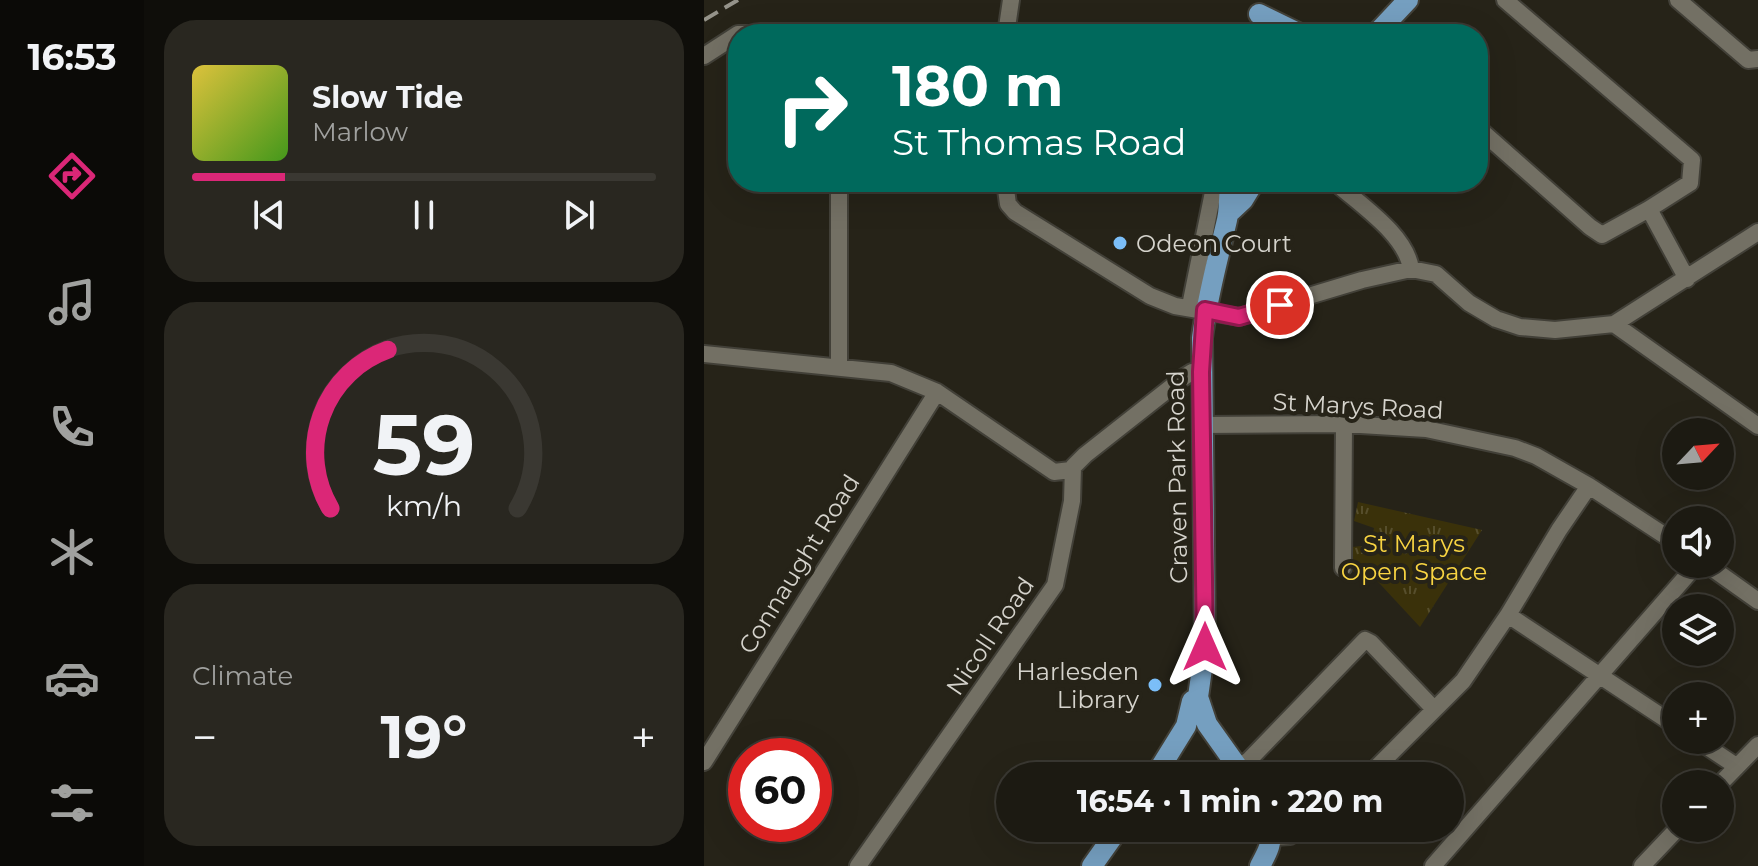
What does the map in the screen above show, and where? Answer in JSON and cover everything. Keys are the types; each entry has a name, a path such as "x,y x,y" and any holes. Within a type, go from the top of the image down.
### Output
{"main road":[{"path":"1385,24 1408,0"},
{"name":"Craven Park Road","path":"1164,762 1186,726 1192,701 1198,697 1205,647 1201,372 1197,308 1228,214 1228,192"},
{"name":"Craven Park Road","path":"1228,214 1248,192"},
{"path":"1198,697 1207,724 1234,762"},
{"path":"1186,726 1207,724"},
{"path":"1092,866 1109,842"},
{"path":"1260,866 1270,849 1270,842"}],"street":[{"path":"1007,24 1011,0"},
{"path":"1488,137 1602,235 1690,183 1692,160 1505,0"},
{"path":"1678,0 1748,60 1758,59"},
{"path":"704,56 728,40"},
{"path":"839,192 839,367"},
{"path":"1006,192 1008,204 1015,212 1157,300 1239,317 1362,280 1411,269 1436,274 1469,303 1496,319 1520,327 1555,330 1614,324 1758,232"},
{"name":"Craven Park Road","path":"1197,308 1214,192"},
{"path":"1346,192 1401,241 1409,255 1411,269"},
{"path":"1649,209 1687,279"},
{"path":"1614,324 1758,426"},
{"path":"704,354 891,373 937,392 1054,472 1071,470 1085,455 1184,377 1192,372 1201,372"},
{"name":"Connaught Road","path":"704,762 937,392"},
{"path":"1343,568 1344,424"},
{"name":"St Marys Road","path":"1202,425 1344,424 1426,429 1515,448 1536,456 1589,486 1662,534"},
{"name":"Nicoll Road","path":"858,866 1055,585 1072,501 1071,470"},
{"path":"1381,762 1463,681 1589,486"},
{"path":"1433,866 1685,578"},
{"path":"1726,578 1758,601"},
{"path":"1508,615 1662,717"},
{"path":"1248,762 1365,640 1433,708"},
{"path":"1732,770 1758,745"},
{"path":"1718,754 1736,766"},
{"path":"1642,866 1665,842"}],"green space":[{"name":"St Marys Open Space","path":"1358,502 1482,530 1420,627 1368,571 1353,572 1352,547 1371,545 1374,528 1354,521"}],"railway":[{"path":"704,20 738,0"}],"place":[{"name":"Odeon Court","path":"1120,243"},
{"name":"Harlesden Library","path":"1155,685"}],"route":[{"path":"1205,647 1201,372 1205,310 1239,317 1280,305"}]}
